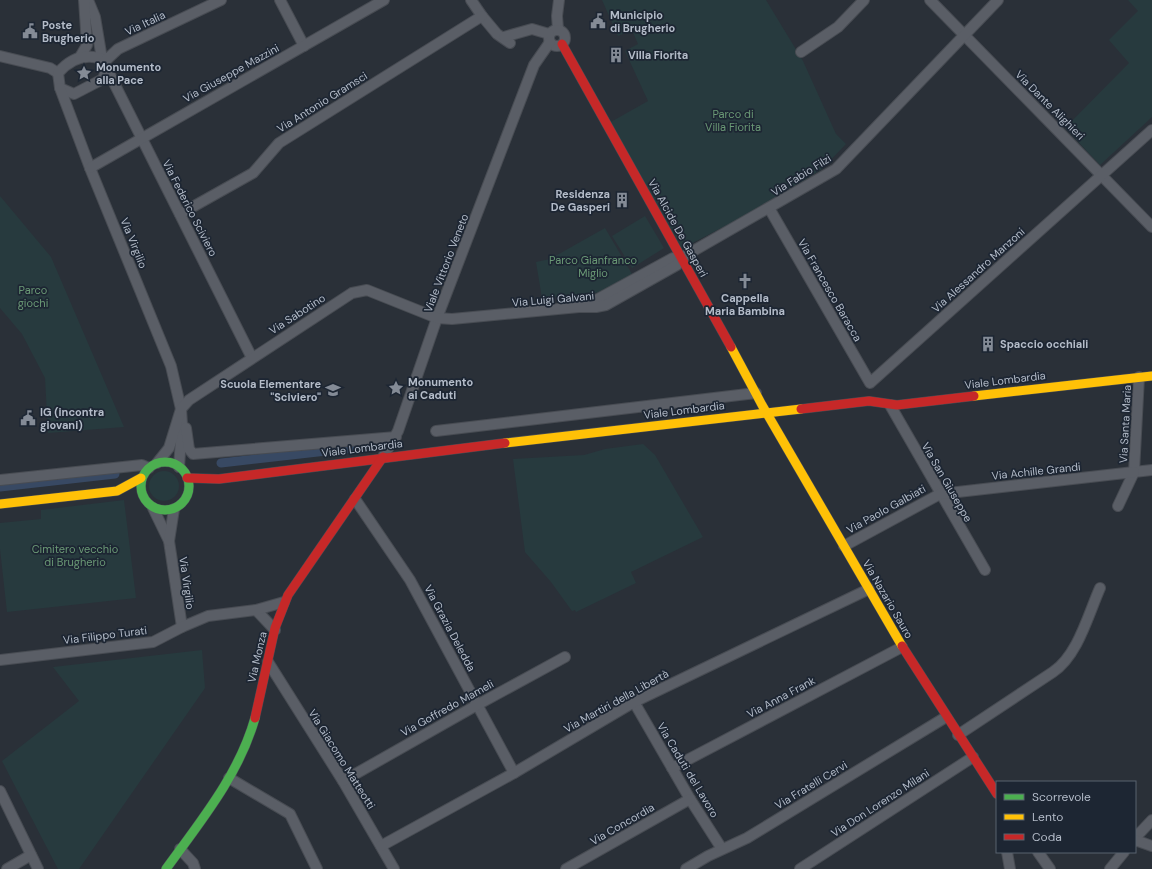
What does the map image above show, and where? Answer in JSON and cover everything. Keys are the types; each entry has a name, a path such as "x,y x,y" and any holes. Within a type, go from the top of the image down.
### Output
{"street":[{"path":"80,57 87,45 84,0"},
{"name":"Via Federico Sciviero","path":"88,0 95,17 104,63 252,358"},
{"path":"280,0 304,46"},
{"name":"Via Giuseppe Mazzini","path":"90,168 141,137 384,0"},
{"path":"471,0 497,34 507,40 532,29 553,35 563,32 565,37 562,44 554,45 553,35 559,0"},
{"path":"801,52 838,27 864,0"},
{"name":"Via Dante Alighieri","path":"930,0 1152,227"},
{"name":"Via Fabio Filzi","path":"681,258 830,172 840,164 998,0"},
{"name":"Via Italia","path":"104,63 118,49 218,1"},
{"name":"Via Antonio Gramsci","path":"180,214 253,173 279,143 482,16"},
{"name":"Viale Vittorio Veneto","path":"383,457 396,437 437,318 529,72 553,35"},
{"name":"Via Alcide De Gasperi","path":"562,44 766,412"},
{"path":"91,55 104,63 103,79 74,94 60,88 58,72 80,57 91,55"},
{"path":"5,57 50,68 58,72"},
{"name":"Via Virgilio","path":"60,88 90,168 171,366 181,409 182,424 179,467"},
{"name":"Via Alessandro Manzoni","path":"870,383 1152,130"},
{"name":"Via Francesco Baracca","path":"769,208 870,383"},
{"name":"Via Luigi Galvani","path":"437,318 460,319 579,307 596,307 611,303 677,265 681,258"},
{"name":"Via Sabotino","path":"181,409 189,400 352,293 367,290 437,318"},
{"name":"Viale Lombardia","path":"188,478 219,478 383,457 876,400 890,405 1152,376"},
{"name":"Via Santa Maria","path":"1118,506 1134,472 1139,377"},
{"name":"Viale Lombardia","path":"436,431 756,393"},
{"name":"Via San Giuseppe","path":"890,405 985,570"},
{"name":"Via Virgilio","path":"153,466 170,448 181,409"},
{"name":"Viale Lombardia","path":"181,409 189,449 194,454 396,437"},
{"name":"Via Nazario Sauro","path":"766,412 902,647 996,793"},
{"name":"Via Monza","path":"166,869 229,778 251,732 284,602 383,457"},
{"path":"0,480 172,463 179,467 188,478 189,484 187,496 184,502 174,509 164,511 153,508 136,495 118,490"},
{"path":"0,504 118,490 141,478 153,466"},
{"name":"Via Santa Maria","path":"1134,472 1152,470"},
{"name":"Via Achille Grandi","path":"940,494 1134,472"},
{"path":"141,478 140,485 144,500"},
{"name":"Viale Lombardia","path":"187,496 219,478"},
{"name":"Via Paolo Galbiati","path":"844,546 940,494"},
{"name":"Via Grazia Deledda","path":"355,499 410,580 514,773"},
{"name":"Via Virgilio","path":"153,508 169,541 182,627"},
{"name":"Via Virgilio","path":"169,541 174,509"},
{"name":"Via Martiri della Libertà","path":"381,846 514,773 634,702 869,588"},
{"path":"958,735 1053,672 1066,661 1073,650 1100,588"},
{"name":"Via Filippo Turati","path":"0,660 153,642 208,616 256,610 284,602"},
{"path":"256,610 276,630"},
{"name":"Via Anna Frank","path":"672,768 902,647"},
{"name":"Via Goffredo Mameli","path":"343,781 477,705 564,658"},
{"name":"Via Giacomo Matteotti","path":"268,662 343,781 394,869"},
{"name":"Via Caduti del Lavoro","path":"634,702 690,799 722,849"},
{"name":"Via Fratelli Cervi","path":"686,869 722,849 747,838 946,717"},
{"name":"Via Don Lorenzo Milani","path":"800,869 973,758"},
{"path":"229,778 290,814 317,869"},
{"path":"0,791 38,869"},
{"name":"Via Concordia","path":"566,869 690,799"},
{"path":"1136,838 1152,820"},
{"path":"1136,839 1152,846"},
{"path":"180,849 193,863 195,869"},
{"path":"1007,853 1010,869"},
{"path":"1039,853 1050,869"},
{"path":"1110,869 1123,853"},
{"path":"6,869 31,855"}],"green space":[{"name":"Parco di Villa Fiorita","path":"602,0 766,0 803,61 836,134 846,144 822,169 762,207 679,250 609,123 648,101 625,51 638,44 632,30 618,36"},
{"path":"1128,0 1152,0 1152,117 1100,165 1065,128 1129,63 1109,40 1138,11"},
{"name":"Parco giochi","path":"0,196 51,257 124,427 48,433 45,378 22,334 0,308"},
{"path":"645,216 664,248 632,268 612,236"},
{"name":"Parco Gianfranco Miglio","path":"605,228 632,274 604,292 542,298 536,262 550,259"},
{"path":"643,444 655,455 703,537 631,572 636,583 576,612 575,610 572,611 551,582 525,552 513,459 584,455 605,449"},
{"path":"164,471 175,475 179,486 175,497 164,501 153,497 149,486 153,475"},
{"name":"Cimitero vecchio di Brugherio","path":"124,500 136,598 7,612 0,549 0,523 41,519 41,510"},
{"path":"202,650 205,688 79,869 58,869 2,761 79,701 53,667"}],"waterway":[{"path":"221,463 362,447"},
{"path":"0,487 115,474"}],"traffic: fast":[{"path":"160,462 170,462 182,469 189,481 189,486 189,491 182,503 170,510 160,510 152,506 145,499 141,491 141,481 145,473 152,466 160,462"},
{"path":"166,869 205,816 229,778 248,739 255,718"}],"traffic: slow":[{"path":"731,347 762,405 902,646"},
{"path":"974,396 1152,376"},
{"path":"505,443 801,409"},
{"path":"0,504 117,491 141,478"}],"traffic: jam":[{"path":"562,44 731,347"},
{"path":"801,409 869,401 897,405 974,396"},
{"path":"187,478 219,479 505,443"},
{"path":"255,718 275,628 288,595 383,457"},
{"path":"902,646 996,792"}],"place":[{"name":"Municipio di Brugherio","path":"598,21"},
{"name":"Poste Brugherio","path":"30,31"},
{"name":"Villa Fiorita","path":"616,55"},
{"name":"Monumento alla Pace","path":"84,73"},
{"name":"Residenza De Gasperi","path":"622,200"},
{"name":"Cappella Maria Bambina","path":"745,281"},
{"name":"Spaccio occhiali","path":"988,344"},
{"name":"Monumento ai Caduti","path":"396,388"},
{"name":"Scuola Elementare \"Sciviero\"","path":"333,390"},
{"name":"IG (incontra giovani)","path":"28,418"}]}
